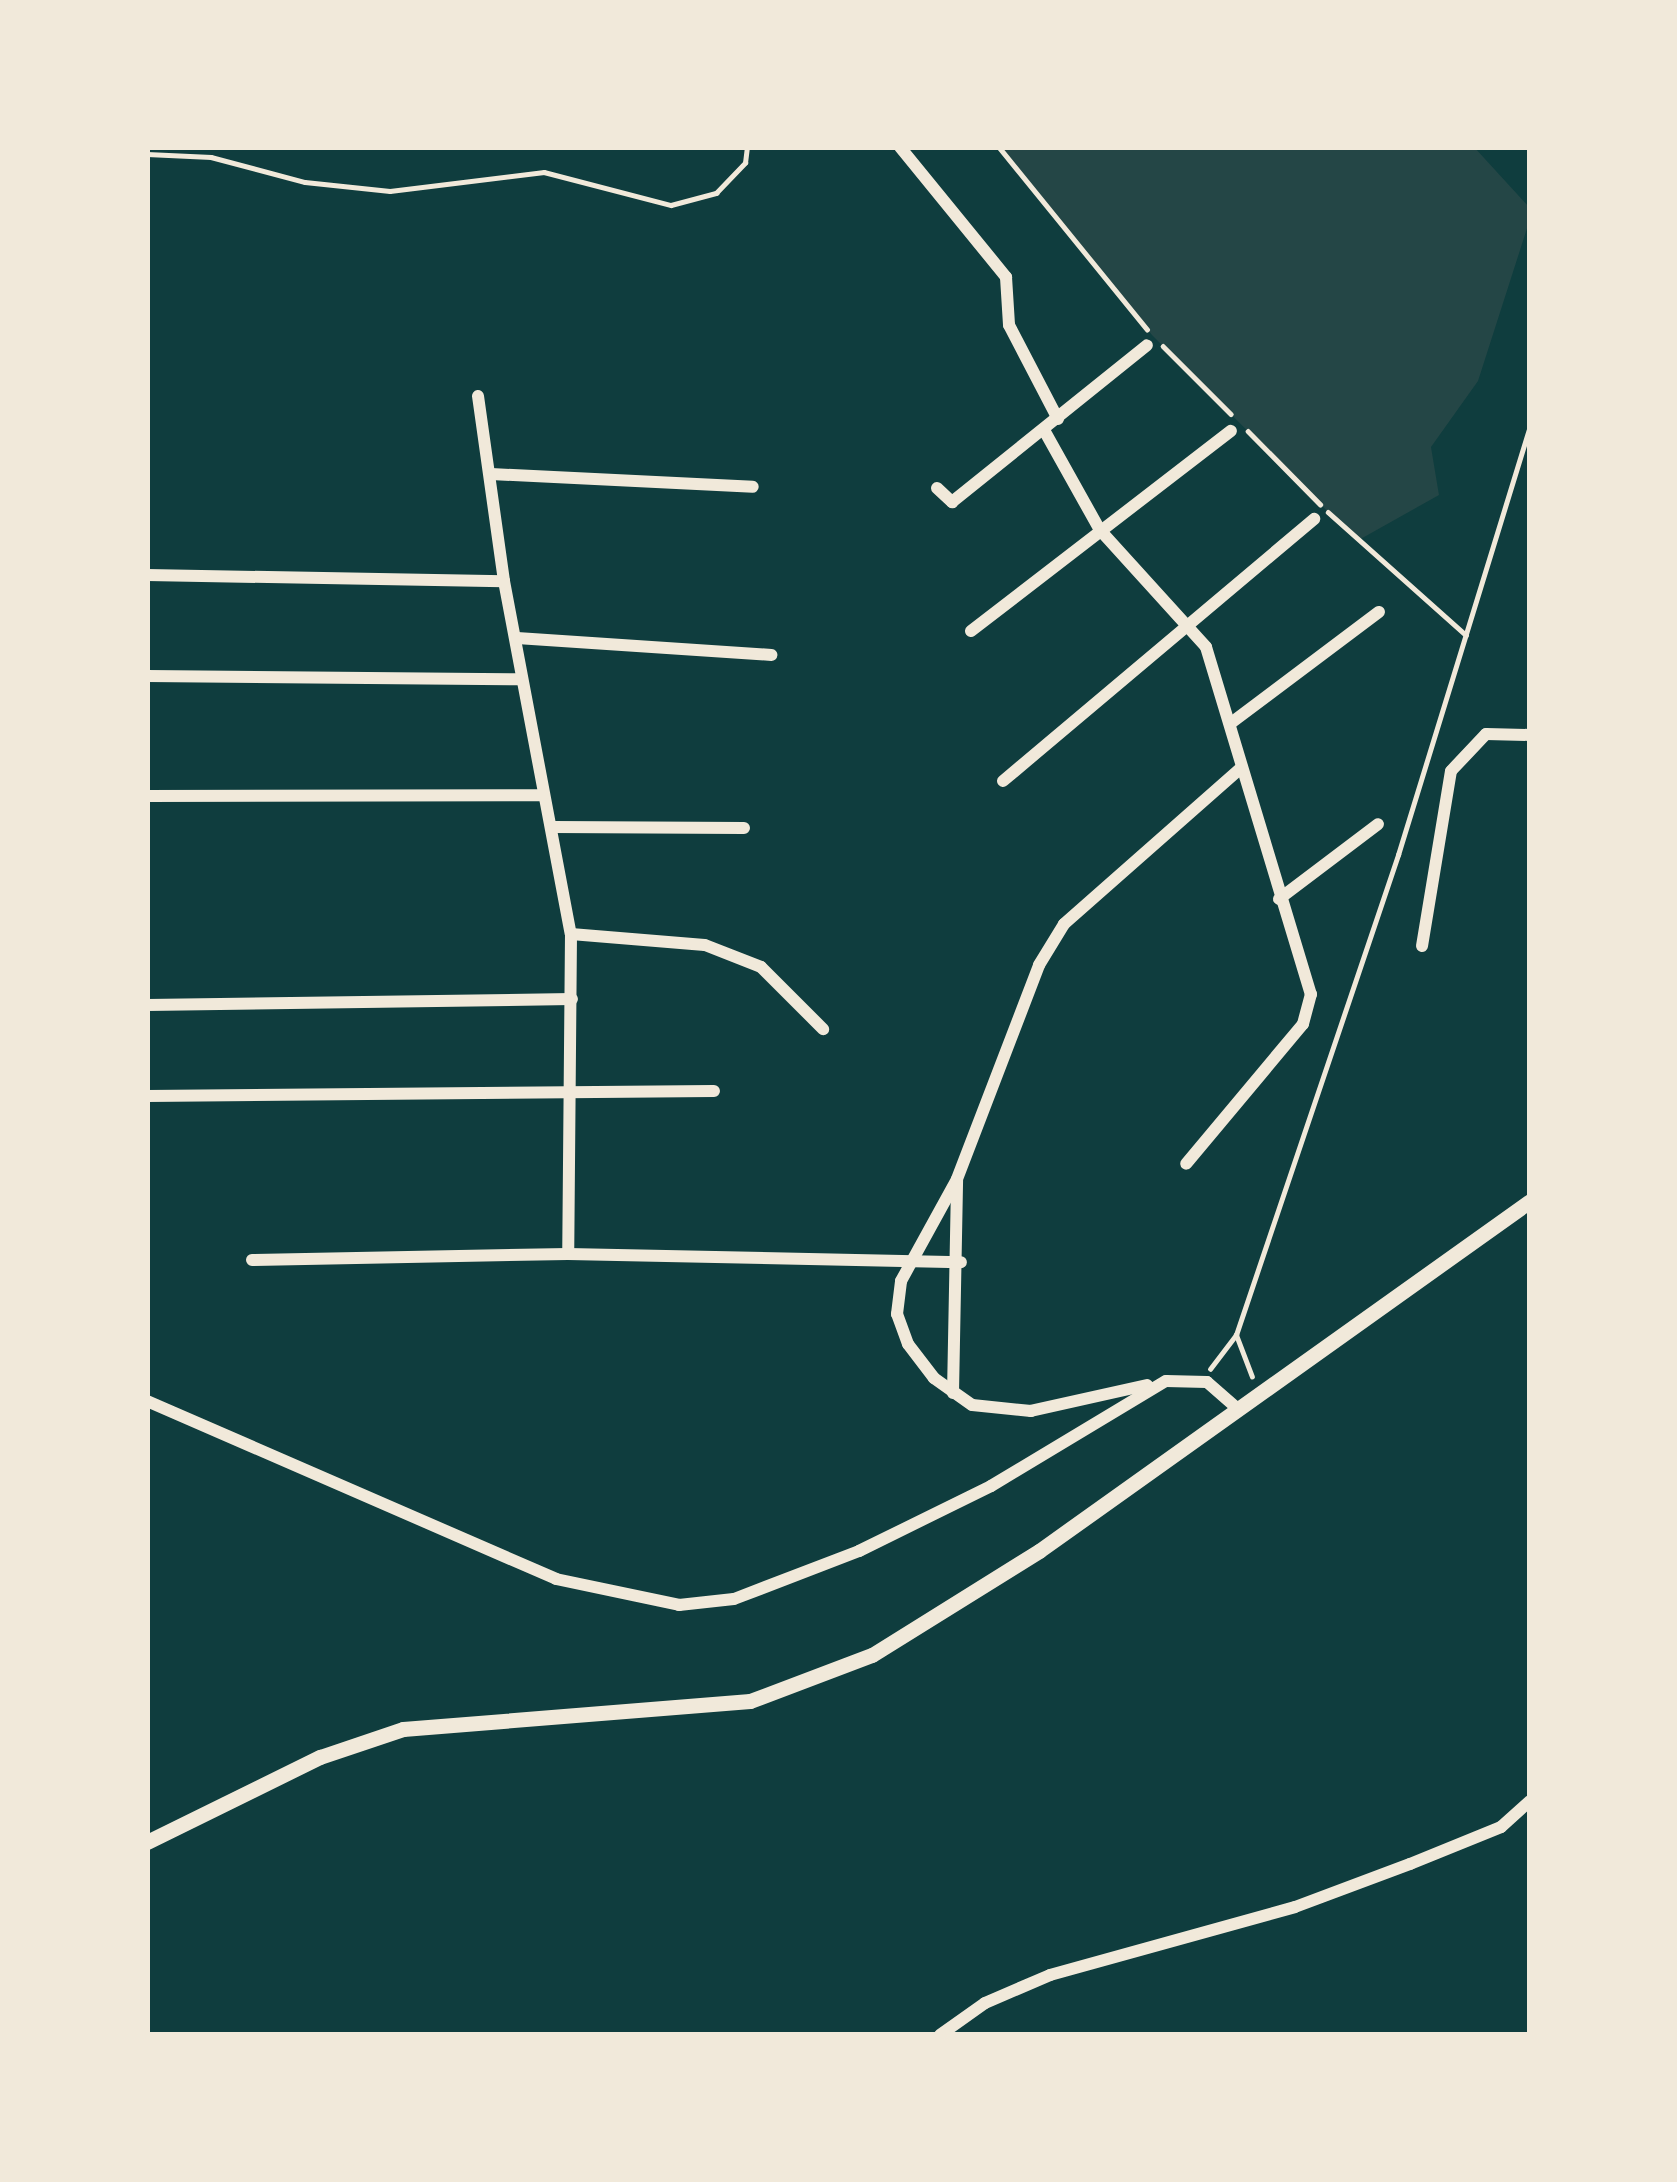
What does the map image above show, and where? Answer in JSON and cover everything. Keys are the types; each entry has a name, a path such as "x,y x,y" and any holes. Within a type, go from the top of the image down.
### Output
{"street":[{"path":"900,147 1006,277 1009,325 1058,419"},
{"path":"937,488 952,502 1147,344"},
{"path":"478,396 504,581 571,934 568,1255"},
{"path":"1044,430 1100,530 1206,647 1310,1009 1186,1164"},
{"path":"971,632 1231,431"},
{"path":"490,473 753,487"},
{"path":"1003,781 1184,622 1314,519"},
{"path":"147,574 504,581"},
{"path":"1231,723 1379,612"},
{"path":"517,638 771,655"},
{"path":"147,676 521,679"},
{"path":"1422,946 1451,771 1486,734 1530,735"},
{"path":"1238,1409 1195,1378 1012,1412 953,1394 921,1365 897,1314 910,1259 957,1179 1039,965 1064,924 1242,767"},
{"path":"147,796 542,795"},
{"path":"1280,899 1378,824"},
{"path":"553,827 744,829"},
{"path":"571,934 705,945 760,967 824,1029"},
{"path":"147,1005 572,999"},
{"path":"147,1096 715,1091"},
{"path":"953,1394 961,1262 957,1179"},
{"path":"147,1840 320,1756 403,1730 681,1710 806,1684 922,1627 1530,1201"},
{"path":"252,1259 568,1255 961,1262"},
{"path":"147,1401 556,1580 704,1605 859,1551 991,1486 1166,1381"},
{"path":"940,2035 985,2003 1050,1975 1314,1900 1502,1827 1530,1801"}],"path":[{"path":"147,154 211,157 305,182 390,191 544,172 671,205 716,193 745,163 747,147"},
{"path":"999,147 1152,335 1387,571 1466,635"},
{"path":"1262,1392 1240,1361 1237,1334 1530,427"},
{"path":"1195,1378 1237,1334"}],"shaded area":[{"path":"999,147 1474,147 1530,208 1530,219 1478,381 1431,447 1439,495 1357,541 1152,335"}]}
